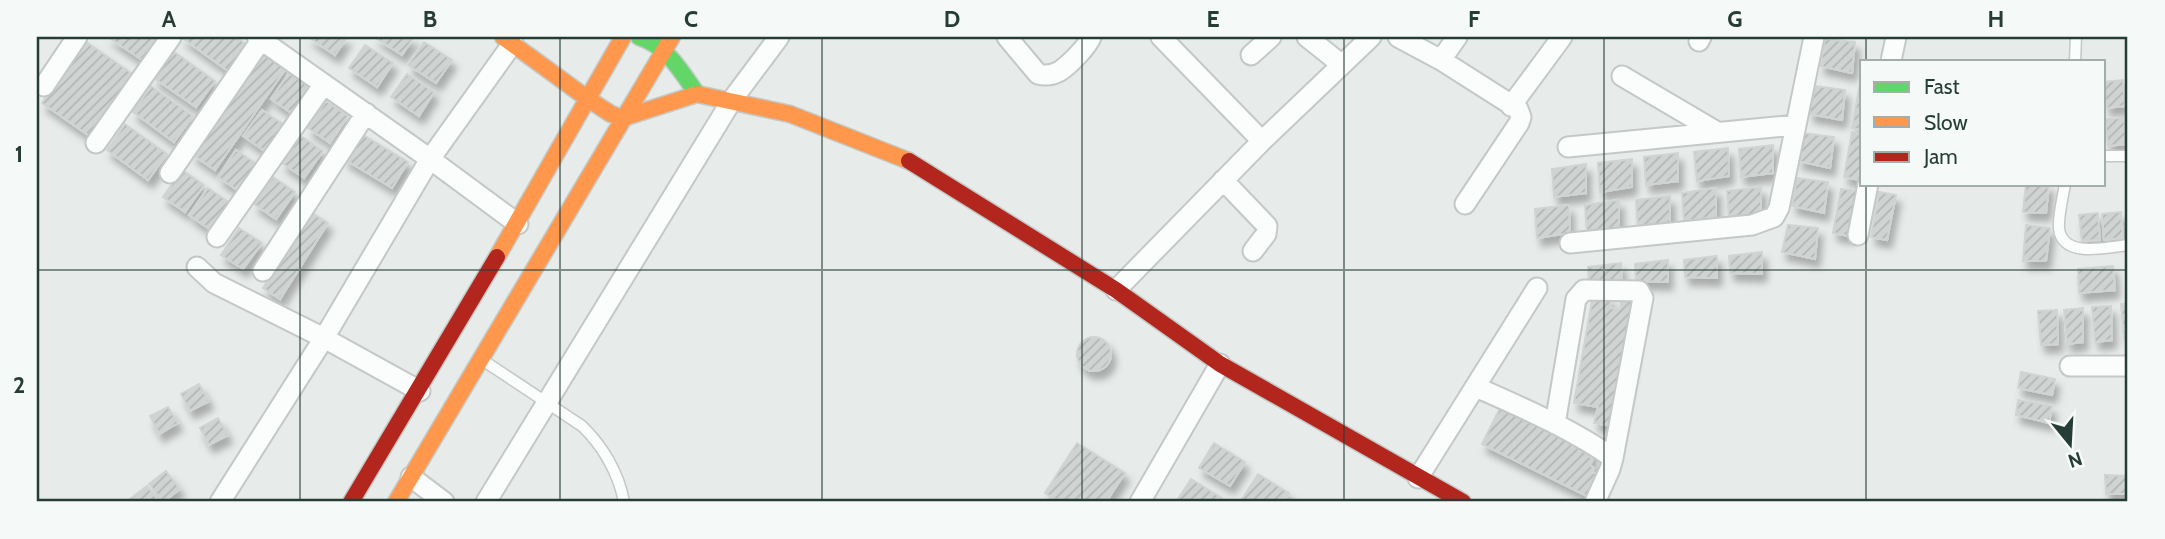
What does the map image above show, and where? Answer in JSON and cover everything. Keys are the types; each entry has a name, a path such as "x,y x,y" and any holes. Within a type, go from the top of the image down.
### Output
{"street":[{"path":"44,86 78,37"},
{"path":"96,143 171,37"},
{"path":"351,502 420,391 623,37"},
{"path":"639,37 668,44 697,94"},
{"path":"485,502 732,100 779,37"},
{"path":"1007,37 1038,74 1046,76 1061,70 1091,37"},
{"path":"1160,37 1262,141"},
{"path":"1251,55 1271,37"},
{"path":"1307,37 1341,64"},
{"path":"1116,290 1262,141 1371,37"},
{"path":"1398,37 1441,60 1518,109 1521,117 1519,123 1465,204"},
{"path":"1441,60 1457,37"},
{"path":"1511,106 1562,37"},
{"path":"1570,243 1752,226 1774,217 1779,208 1814,37"},
{"path":"1891,60 1896,37"},
{"path":"170,173 259,38 517,224"},
{"path":"220,502 324,338 430,159 508,40 587,99 623,118 697,94 790,114 905,159 1116,290 1220,363 1463,502"},
{"path":"396,502 668,44"},
{"path":"1622,76 1717,132"},
{"path":"218,237 324,84"},
{"path":"263,271 366,113"},
{"path":"1568,147 1796,124"},
{"path":"1223,180 1267,226 1266,234 1253,251"},
{"path":"1858,235 1868,186"},
{"path":"197,267 214,282 420,391"},
{"path":"1418,478 1536,288"},
{"path":"1555,424 1576,299 1584,290 1639,291 1643,298 1613,458 1595,502"},
{"path":"1148,499 1220,363"},
{"path":"2070,366 2128,366"},
{"path":"1476,387 1555,424 1613,458"},
{"path":"411,477 444,502"}],"lane":[{"path":"2075,60 2076,37"},
{"path":"2106,156 2128,156"},
{"path":"2065,186 2059,229 2063,240 2071,246 2087,249 2128,246"},
{"path":"481,359 548,402 593,436 608,458 624,502"}],"building":[{"path":"108,37 159,37 142,60"},
{"path":"181,37 236,37 247,45 228,71"},
{"path":"308,37 347,37 335,55"},
{"path":"374,37 414,37 402,55"},
{"path":"1825,39 1855,42 1852,73 1820,66"},
{"path":"85,41 134,75 91,137 42,103"},
{"path":"424,42 452,60 436,83 408,65"},
{"path":"365,45 393,63 377,87 349,68"},
{"path":"173,51 215,81 196,107 154,78"},
{"path":"264,51 287,67 215,170 192,154"},
{"path":"289,73 311,88 293,114 271,99"},
{"path":"407,74 434,92 419,116 391,97"},
{"path":"2123,80 2125,106 2106,108 2106,82"},
{"path":"1860,83 1860,130 1852,128"},
{"path":"151,86 193,116 174,142 133,112"},
{"path":"1815,86 1845,90 1842,120 1809,114"},
{"path":"326,101 348,116 330,143 308,128"},
{"path":"262,110 284,125 266,152 243,136"},
{"path":"2124,118 2126,144 2108,146 2106,119"},
{"path":"125,124 167,154 148,180 107,150"},
{"path":"1852,132 1860,134 1860,180 1844,177"},
{"path":"360,133 408,162 392,188 344,159"},
{"path":"1803,133 1834,137 1830,168 1798,161"},
{"path":"301,136 323,151 304,178 282,163"},
{"path":"1773,145 1773,173 1741,177 1739,149"},
{"path":"1728,148 1729,176 1697,181 1694,152"},
{"path":"236,150 258,165 240,192 218,177"},
{"path":"1678,153 1678,181 1646,185 1644,157"},
{"path":"1632,159 1632,187 1600,192 1598,163"},
{"path":"1586,164 1586,193 1554,197 1552,169"},
{"path":"182,170 204,185 185,212 163,197"},
{"path":"273,177 295,192 276,219 254,204"},
{"path":"1797,178 1828,182 1824,213 1792,206"},
{"path":"2026,186 2049,186 2046,213 2023,212"},
{"path":"1761,187 1761,215 1729,219 1727,191"},
{"path":"208,188 230,203 211,230 189,215"},
{"path":"1716,188 1716,217 1684,221 1682,193"},
{"path":"1841,189 1858,191 1849,236 1833,233"},
{"path":"1879,192 1896,195 1887,240 1871,237"},
{"path":"1670,196 1670,224 1638,229 1636,200"},
{"path":"1619,200 1619,229 1587,233 1585,205"},
{"path":"1569,205 1570,233 1537,238 1535,209"},
{"path":"311,212 328,223 280,299 263,288"},
{"path":"2121,212 2123,238 2104,240 2102,214"},
{"path":"2098,213 2100,240 2082,241 2079,215"},
{"path":"1788,225 1818,228 1815,259 1782,252"},
{"path":"2026,225 2050,228 2046,261 2023,261"},
{"path":"239,228 262,243 243,269 221,255"},
{"path":"1762,252 1762,274 1730,273 1729,256"},
{"path":"1717,256 1717,278 1685,277 1684,260"},
{"path":"1668,260 1668,282 1636,281 1635,264"},
{"path":"1621,263 1622,285 1589,284 1588,267"},
{"path":"2113,266 2115,290 2079,293 2078,269"},
{"path":"1593,295 1611,298 1610,308 1620,309 1622,295 1641,299 1618,427 1594,423 1598,407 1574,403"},
{"path":"2128,303 2128,338 2124,338 2121,304"},
{"path":"2111,306 2112,340 2095,342 2092,307"},
{"path":"2083,308 2083,342 2067,344 2064,310"},
{"path":"2057,310 2058,344 2041,345 2038,311"},
{"path":"1094,337 1106,342 1111,354 1106,366 1094,371 1082,366 1077,354 1082,342"},
{"path":"2021,372 2055,379 2052,395 2018,388"},
{"path":"199,384 209,401 190,411 181,394"},
{"path":"2018,400 2052,406 2049,423 2016,415"},
{"path":"1502,404 1594,449 1590,457 1593,459 1590,465 1594,468 1592,472 1602,477 1595,500 1482,444"},
{"path":"168,407 178,423 159,434 150,416"},
{"path":"218,418 228,435 209,445 200,428"},
{"path":"1077,443 1125,473 1106,502 1059,502 1045,493"},
{"path":"1214,443 1245,462 1230,486 1199,468"},
{"path":"166,471 180,489 163,502 149,484"},
{"path":"1258,474 1289,493 1283,502 1247,502 1242,499"},
{"path":"2105,475 2128,476 2128,494 2106,494"},
{"path":"1191,479 1222,498 1219,502 1176,502"},
{"path":"147,486 160,502 132,502 130,499"}],"traffic: fast":[{"path":"639,37 658,46 679,68 697,94"}],"traffic: slow":[{"path":"503,37 588,99 611,114 623,118 697,94 790,114 909,161"},
{"path":"497,257 623,37"},
{"path":"396,502 672,37"}],"traffic: jam":[{"path":"909,161 1116,290 1220,364 1463,502"},
{"path":"351,502 497,257"}]}
